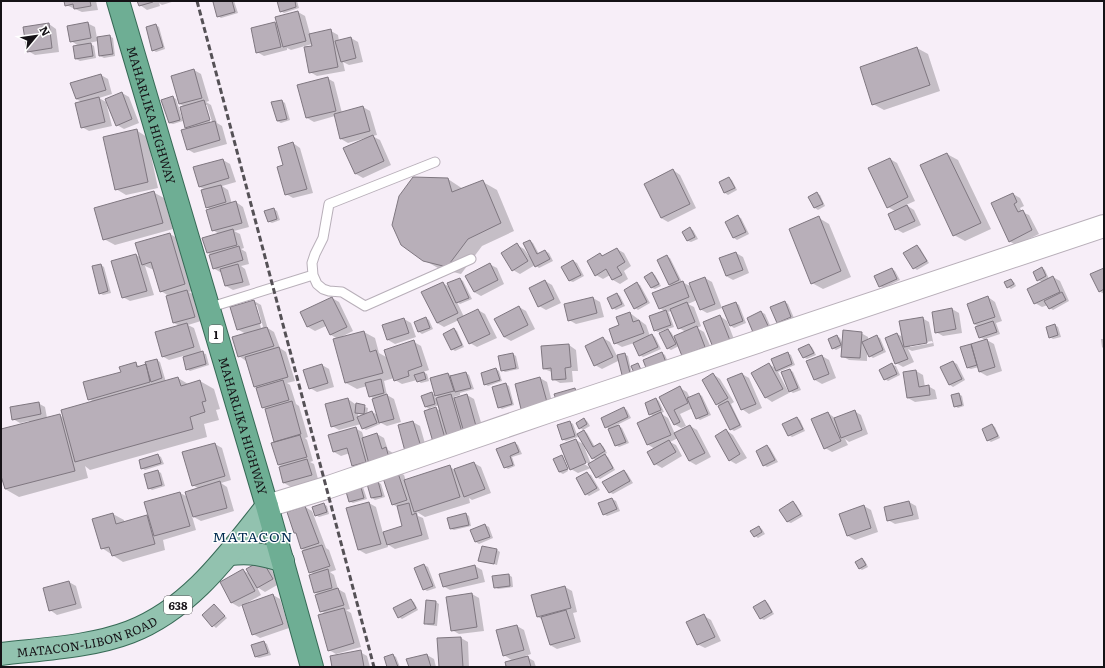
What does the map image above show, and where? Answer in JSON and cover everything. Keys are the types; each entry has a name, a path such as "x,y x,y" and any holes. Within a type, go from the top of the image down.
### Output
{"highway":[{"name":"MAHARLIKA HIGHWAY","path":"118,1 267,506 312,667"}],"main road":[{"name":"MATACON-LIBON ROAD","path":"1,654 89,642 128,632 156,620 184,600 230,554 267,506"},
{"path":"230,554 247,552 265,555 282,561"}],"street":[{"path":"267,506 326,488 553,410 1104,226"}],"lane":[{"path":"435,162 329,204 323,238 312,263 313,275 317,284 323,289 329,292 342,292 365,306 470,259"},
{"path":"208,308 313,275"}],"building":[{"path":"64,1 90,1 91,6 74,9 73,4 65,6"},
{"path":"137,1 153,1 153,2 139,6"},
{"path":"232,1 235,12 217,17 213,2"},
{"path":"277,1 295,1 296,7 280,12"},
{"path":"298,11 306,41 283,47 275,17"},
{"path":"88,22 91,38 70,42 67,26"},
{"path":"275,22 281,47 256,53 251,28"},
{"path":"49,23 52,48 27,52 23,27"},
{"path":"156,24 163,47 152,51 146,27"},
{"path":"331,29 338,67 309,73 304,47 312,46 309,34"},
{"path":"110,35 113,54 99,56 97,37"},
{"path":"351,37 356,58 341,62 335,41"},
{"path":"91,43 93,56 75,59 73,46"},
{"path":"917,47 930,85 872,105 860,67"},
{"path":"194,69 202,98 179,104 171,76"},
{"path":"101,74 106,90 76,99 70,83"},
{"path":"328,77 336,111 306,118 297,85"},
{"path":"122,92 132,119 116,126 105,99"},
{"path":"173,96 180,120 169,123 161,100"},
{"path":"99,97 105,122 81,128 75,103"},
{"path":"204,100 210,120 185,128 180,107"},
{"path":"282,100 287,119 277,121 271,102"},
{"path":"363,106 370,131 340,139 334,114"},
{"path":"215,121 220,140 187,150 181,130"},
{"path":"137,129 148,182 115,190 103,137"},
{"path":"373,135 384,161 355,174 343,148"},
{"path":"293,142 307,189 285,195 277,167 283,165 278,147"},
{"path":"947,153 981,223 953,236 920,165"},
{"path":"890,158 908,197 887,208 868,168"},
{"path":"223,159 229,178 199,187 193,167"},
{"path":"673,169 690,204 661,218 644,184"},
{"path":"413,177 448,178 452,192 483,180 501,223 468,239 447,267 423,261 401,245 392,225 399,196"},
{"path":"729,177 735,188 724,193 719,182"},
{"path":"221,185 226,202 206,208 201,190"},
{"path":"154,191 163,223 103,240 94,208"},
{"path":"817,192 823,204 814,208 808,197"},
{"path":"1013,193 1017,202 1014,204 1018,212 1023,210 1032,230 1009,242 991,203"},
{"path":"236,201 242,223 212,231 206,210"},
{"path":"907,205 915,221 895,230 888,214"},
{"path":"274,208 277,219 268,222 264,211"},
{"path":"738,215 746,232 733,238 725,222"},
{"path":"819,216 841,271 811,284 789,229"},
{"path":"690,227 695,237 687,241 682,232"},
{"path":"233,229 237,245 207,253 202,238"},
{"path":"170,233 185,284 160,292 151,262 142,265 135,243"},
{"path":"530,240 537,254 545,250 550,259 535,267 523,243"},
{"path":"517,243 528,261 512,271 501,253"},
{"path":"917,245 927,261 913,269 903,253"},
{"path":"239,246 243,260 213,269 209,255"},
{"path":"617,248 625,262 617,267 622,275 612,280 606,269 595,276 587,261 600,253 602,256"},
{"path":"736,252 743,270 726,276 719,258"},
{"path":"136,254 147,291 122,298 111,261"},
{"path":"667,255 679,280 669,285 657,260"},
{"path":"573,260 581,275 569,281 561,267"},
{"path":"490,263 498,280 474,292 465,276"},
{"path":"101,264 108,291 99,294 92,266"},
{"path":"238,264 243,282 225,286 220,269"},
{"path":"1042,267 1046,276 1037,281 1033,272"},
{"path":"892,268 897,279 879,287 874,276"},
{"path":"1104,268 1104,289 1099,292 1090,274"},
{"path":"652,272 659,284 651,288 644,277"},
{"path":"1053,276 1060,292 1034,304 1027,289"},
{"path":"705,277 715,304 700,310 689,283"},
{"path":"460,278 469,298 456,303 447,283"},
{"path":"1011,279 1014,284 1007,288 1004,282"},
{"path":"545,280 554,299 538,307 529,288"},
{"path":"683,281 689,297 659,309 652,293"},
{"path":"443,282 458,313 437,323 421,292"},
{"path":"637,282 647,302 634,309 624,290"},
{"path":"187,290 195,317 173,323 166,296"},
{"path":"1062,292 1066,300 1049,309 1044,301"},
{"path":"617,293 622,304 612,309 607,298"},
{"path":"988,296 995,317 974,324 967,304"},
{"path":"332,297 347,327 330,335 323,320 307,327 300,312"},
{"path":"593,297 597,313 568,321 564,304"},
{"path":"254,300 261,323 237,330 230,307"},
{"path":"785,301 791,317 777,323 770,307"},
{"path":"687,302 695,322 678,329 670,309"},
{"path":"736,302 743,321 730,326 722,307"},
{"path":"519,306 528,325 504,337 494,319"},
{"path":"952,308 956,329 935,333 932,312"},
{"path":"478,309 490,334 469,344 457,319"},
{"path":"666,310 671,325 654,331 649,316"},
{"path":"761,311 770,330 755,337 747,318"},
{"path":"630,312 633,322 639,320 644,333 614,344 609,329 619,325 616,317"},
{"path":"720,315 731,343 714,350 703,322"},
{"path":"426,317 430,328 418,332 414,322"},
{"path":"923,317 927,343 904,347 899,321"},
{"path":"404,318 409,333 387,340 382,325"},
{"path":"993,321 997,332 979,338 975,327"},
{"path":"187,323 194,347 162,357 155,332"},
{"path":"1055,324 1058,335 1049,338 1046,327"},
{"path":"697,326 705,347 682,356 674,336"},
{"path":"267,327 274,346 238,357 232,337"},
{"path":"454,328 462,345 451,350 443,334"},
{"path":"668,329 676,344 667,349 659,333"},
{"path":"843,330 862,332 860,358 841,357"},
{"path":"364,331 370,352 376,350 383,373 345,383 333,339"},
{"path":"897,333 908,359 895,364 885,338"},
{"path":"652,334 658,347 639,356 633,343"},
{"path":"837,335 841,345 832,349 828,339"},
{"path":"877,335 883,350 869,357 862,342"},
{"path":"603,337 613,357 594,366 585,346"},
{"path":"987,339 995,367 979,372 971,344"},
{"path":"414,340 422,366 408,371 409,376 394,381 384,350"},
{"path":"569,344 571,367 565,368 566,379 552,380 551,368 543,369 541,346"},
{"path":"809,344 814,353 803,358 798,349"},
{"path":"971,344 977,365 967,368 960,347"},
{"path":"279,347 288,377 254,387 245,357"},
{"path":"203,351 206,364 186,370 183,357"},
{"path":"662,352 667,365 648,373 643,360"},
{"path":"788,352 792,364 776,371 771,359"},
{"path":"513,353 516,368 501,371 498,356"},
{"path":"625,353 631,377 623,379 617,355"},
{"path":"822,355 829,374 814,380 806,361"},
{"path":"157,359 162,378 151,382 145,362"},
{"path":"953,361 962,379 949,385 940,367"},
{"path":"136,362 137,367 146,364 150,382 88,400 83,382 121,372 119,367"},
{"path":"638,363 642,372 635,375 631,366"},
{"path":"769,363 783,389 765,398 751,373"},
{"path":"892,363 897,374 884,380 879,370"},
{"path":"322,364 328,383 309,389 303,370"},
{"path":"496,368 500,380 484,385 481,373"},
{"path":"790,369 798,388 789,392 781,372"},
{"path":"916,370 919,387 929,385 930,395 907,398 903,372"},
{"path":"424,372 426,379 417,382 414,375"},
{"path":"466,372 471,388 455,392 450,376"},
{"path":"448,373 454,391 435,396 430,378"},
{"path":"713,373 728,398 716,405 702,380"},
{"path":"742,373 756,404 741,410 727,379"},
{"path":"178,377 181,386 200,380 206,401 202,402 205,412 190,417 193,429 75,462 61,410"},
{"path":"540,377 547,402 521,409 515,384"},
{"path":"381,379 384,393 369,397 365,383"},
{"path":"283,380 289,400 262,408 256,388"},
{"path":"506,383 512,404 498,408 492,387"},
{"path":"680,386 688,403 674,410 680,422 674,425 659,397"},
{"path":"575,388 577,396 557,402 554,394"},
{"path":"432,392 435,404 425,407 421,396"},
{"path":"699,393 708,414 696,419 687,398"},
{"path":"959,393 962,405 954,407 951,395"},
{"path":"387,394 394,419 379,423 372,399"},
{"path":"451,394 462,432 447,436 436,398"},
{"path":"467,394 476,426 463,429 454,398"},
{"path":"348,398 354,420 331,427 325,404"},
{"path":"656,398 661,410 649,415 645,403"},
{"path":"292,401 301,434 274,442 265,409"},
{"path":"728,401 740,425 730,430 718,406"},
{"path":"39,402 41,414 12,420 10,407"},
{"path":"356,403 365,405 364,414 355,413"},
{"path":"436,407 445,438 433,442 424,411"},
{"path":"624,407 628,417 605,428 601,418"},
{"path":"855,410 862,430 841,438 834,418"},
{"path":"372,411 377,423 362,429 357,417"},
{"path":"661,412 671,435 647,445 637,423"},
{"path":"828,412 841,441 824,449 811,419"},
{"path":"60,414 75,471 5,489 1,476 1,429"},
{"path":"797,417 803,429 788,436 782,424"},
{"path":"584,418 587,424 579,429 576,423"},
{"path":"413,421 422,450 406,455 398,425"},
{"path":"570,421 575,436 562,440 557,425"},
{"path":"992,424 998,436 987,441 982,429"},
{"path":"619,425 626,442 615,446 608,429"},
{"path":"690,425 705,453 689,461 674,433"},
{"path":"356,427 366,462 352,466 347,448 333,452 328,435"},
{"path":"726,429 740,454 729,461 715,436"},
{"path":"584,430 593,447 600,443 605,451 592,459 577,434"},
{"path":"377,433 382,449 386,447 389,458 369,464 362,438"},
{"path":"300,435 307,457 278,465 271,443"},
{"path":"576,439 586,463 570,470 560,445"},
{"path":"669,440 676,452 654,465 647,452"},
{"path":"515,442 519,452 510,456 513,465 504,468 496,449"},
{"path":"215,443 225,476 192,486 182,452"},
{"path":"767,445 775,460 763,466 756,451"},
{"path":"158,454 161,463 141,469 139,460"},
{"path":"605,454 613,468 596,478 588,464"},
{"path":"562,455 568,469 559,472 553,459"},
{"path":"307,459 312,475 283,483 279,467"},
{"path":"474,462 485,489 464,497 454,469"},
{"path":"450,465 460,497 414,512 404,480"},
{"path":"158,470 162,485 148,489 144,474"},
{"path":"397,470 407,500 392,505 382,475"},
{"path":"624,470 630,481 609,493 602,482"},
{"path":"587,472 597,488 585,495 576,478"},
{"path":"220,481 227,508 193,517 185,492"},
{"path":"378,481 382,496 371,498 367,484"},
{"path":"360,484 364,498 349,502 345,488"},
{"path":"180,492 190,526 154,536 144,502"},
{"path":"612,498 617,509 603,515 598,503"},
{"path":"793,501 801,514 787,522 779,510"},
{"path":"909,501 913,515 887,521 884,507"},
{"path":"369,502 381,544 358,550 346,508"},
{"path":"324,503 327,512 315,516 312,507"},
{"path":"409,503 412,515 416,513 422,535 387,545 383,532 402,526 397,506"},
{"path":"864,505 871,528 847,536 839,514"},
{"path":"305,506 319,543 301,549 287,512"},
{"path":"113,513 116,524 147,515 155,544 112,556 109,547 101,549 92,519"},
{"path":"466,513 469,525 450,529 447,518"},
{"path":"485,524 490,537 475,542 470,530"},
{"path":"759,526 762,532 754,537 750,531"},
{"path":"322,545 330,566 309,573 302,551"},
{"path":"482,546 497,549 494,564 478,561"},
{"path":"862,558 866,565 859,569 855,562"},
{"path":"262,560 273,579 257,588 246,569"},
{"path":"424,564 433,586 423,590 414,568"},
{"path":"475,565 478,578 443,587 439,574"},
{"path":"243,569 255,591 231,603 220,582"},
{"path":"328,569 332,588 314,593 309,575"},
{"path":"509,574 510,586 494,588 492,576"},
{"path":"69,581 76,604 49,611 43,588"},
{"path":"565,586 571,608 537,617 531,595"},
{"path":"338,588 344,605 320,612 315,595"},
{"path":"472,593 477,627 451,631 446,597"},
{"path":"273,594 283,624 252,635 242,605"},
{"path":"411,599 416,608 398,618 393,608"},
{"path":"426,600 436,601 434,624 424,624"},
{"path":"765,600 772,612 760,619 753,607"},
{"path":"214,604 225,616 212,627 202,615"},
{"path":"344,608 354,643 328,651 318,615"},
{"path":"566,610 575,638 550,645 541,617"},
{"path":"704,614 715,637 697,645 686,622"},
{"path":"517,625 524,650 503,656 496,630"},
{"path":"461,637 463,667 439,667 437,638"},
{"path":"264,641 268,653 255,657 251,645"},
{"path":"361,650 364,667 332,667 330,656"},
{"path":"393,654 398,667 387,667 384,657"},
{"path":"427,654 431,667 409,667 406,659"},
{"path":"528,656 531,667 504,667 506,666 505,662"}],"railway":[{"path":"197,1 374,667"}],"district":[{"name":"MATACON","path":"253,536"}]}
